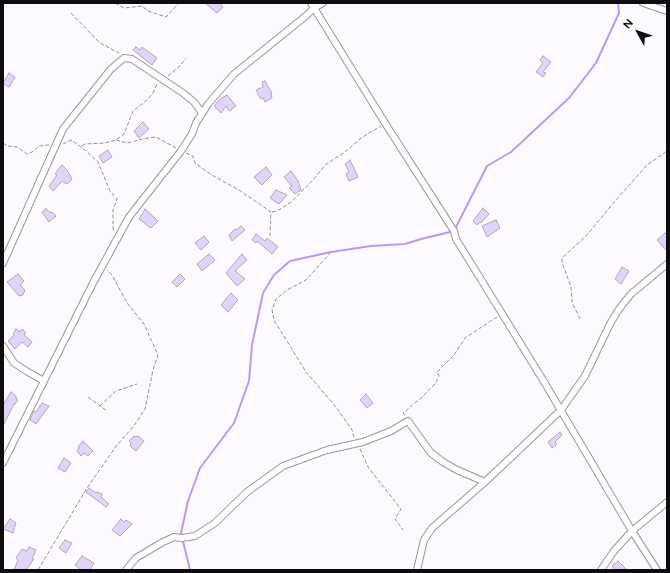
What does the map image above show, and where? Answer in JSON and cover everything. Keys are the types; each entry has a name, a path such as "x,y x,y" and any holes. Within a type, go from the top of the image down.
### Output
{"street":[{"path":"312,5 323,3"},
{"path":"643,3 667,11"},
{"path":"3,463 102,266 129,217 181,151 208,104 234,74 307,15 312,5"},
{"path":"312,5 454,231 456,239 657,570"},
{"path":"3,263 66,124 111,68 124,58 132,59 183,93 194,102 202,113"},
{"path":"417,570 424,540 432,528 485,482 561,410 585,376 610,324 619,309 631,294 667,264"},
{"path":"3,346 14,363 44,381"},
{"path":"126,570 136,558 163,542 174,537 182,538 195,536 215,523 247,492 283,466 327,450 357,443 391,431 408,421 431,453 457,470 485,482"},
{"path":"602,570 614,551 632,531 667,502"}],"path":[{"path":"115,3 124,8 142,6 148,11 166,16 179,3"},
{"path":"71,12 100,43 119,53 122,57"},
{"path":"81,147 85,144 105,143 116,140 124,134 133,111 139,106"},
{"path":"116,140 127,143 156,137 193,156 195,163 210,174 239,190 271,212 277,211 291,202 314,179 325,165 333,161 361,138 385,123"},
{"path":"3,143 8,146 17,147 27,154 43,145 56,147 71,140 81,147 98,162 110,191 116,199 113,210 114,233"},
{"path":"580,319 572,302 571,287 562,258 587,235 647,165 667,151"},
{"path":"270,236 271,212"},
{"path":"331,252 306,280 287,290 276,299 272,310 274,320 306,372 336,407 352,430 368,467 401,509 395,519 402,530"},
{"path":"38,570 87,488 117,446 133,427 145,408 153,370 158,355 144,324 127,303 112,275 102,266"},
{"path":"408,421 403,413 435,384 439,376 437,372 454,355 465,338 502,313"},
{"path":"100,406 116,391 137,384"},
{"path":"88,397 107,411"}],"building":[{"path":"205,3 220,3 223,7 217,13"},
{"path":"136,47 140,50 142,47 157,58 152,65 133,50"},
{"path":"543,56 551,62 543,72 546,73 543,77 536,72 543,63 540,60"},
{"path":"9,73 15,77 9,87 3,83"},
{"path":"265,81 272,93 272,98 265,102 263,98 261,99 256,90 263,87 262,82"},
{"path":"227,95 236,106 229,111 226,106 221,113 214,106 219,100"},
{"path":"143,122 149,129 139,138 134,131"},
{"path":"108,150 112,157 103,163 99,156"},
{"path":"350,160 358,177 349,181 346,174 349,172 345,164"},
{"path":"62,165 72,179 67,184 62,181 53,191 49,186 57,175 55,174"},
{"path":"266,167 272,175 262,185 254,177"},
{"path":"291,171 298,181 301,190 295,194 289,188 292,186 284,177"},
{"path":"276,190 287,195 279,204 270,198"},
{"path":"483,208 489,214 481,223 480,222 477,225 473,221"},
{"path":"46,209 56,216 49,222 42,212"},
{"path":"145,209 158,221 151,228 139,219"},
{"path":"496,220 500,228 487,237 482,226"},
{"path":"241,226 245,230 232,241 229,235"},
{"path":"665,233 667,235 667,251 657,240"},
{"path":"256,234 265,241 267,238 278,247 272,254 257,241 256,243 252,240"},
{"path":"204,236 209,242 201,250 195,243"},
{"path":"209,254 215,260 202,271 197,264"},
{"path":"242,254 247,260 235,271 245,279 237,286 226,273"},
{"path":"622,267 629,271 621,284 615,279"},
{"path":"18,274 24,281 20,285 25,290 23,295 19,296 7,282"},
{"path":"180,274 185,279 177,287 172,282"},
{"path":"231,293 238,300 228,312 221,305"},
{"path":"16,329 20,332 22,329 26,333 24,335 32,342 28,347 22,342 15,349 8,341 14,335 13,334"},
{"path":"11,392 18,400 14,404 3,426 3,405"},
{"path":"366,394 373,403 367,408 360,400"},
{"path":"42,403 49,406 36,424 30,420 34,411 36,412"},
{"path":"560,432 562,435 555,442 557,444 552,448 548,442"},
{"path":"134,436 138,436 144,441 136,451 130,446 131,443 129,441"},
{"path":"83,441 93,451 88,456 84,453 81,456 77,451 79,448 78,447"},
{"path":"64,458 71,463 65,472 58,468"},
{"path":"89,488 96,493 102,494 101,497 109,504 106,507 86,492"},
{"path":"10,519 16,523 13,533 3,529"},
{"path":"121,519 124,522 126,520 132,524 120,536 112,530"},
{"path":"65,540 72,543 66,553 59,548"},
{"path":"29,547 36,550 32,559 34,559 26,570 14,570 18,560 16,558 22,549 27,551"},
{"path":"82,556 94,563 90,570 81,570 75,565"},
{"path":"618,561 627,570 615,570 612,566"}],"waterway":[{"path":"190,570 181,533 188,501 200,468 234,423 249,381 252,345 263,293 274,275 290,261 331,252 371,246 405,244 454,231 487,166 511,152 569,98 596,63 619,13 618,3"}]}
